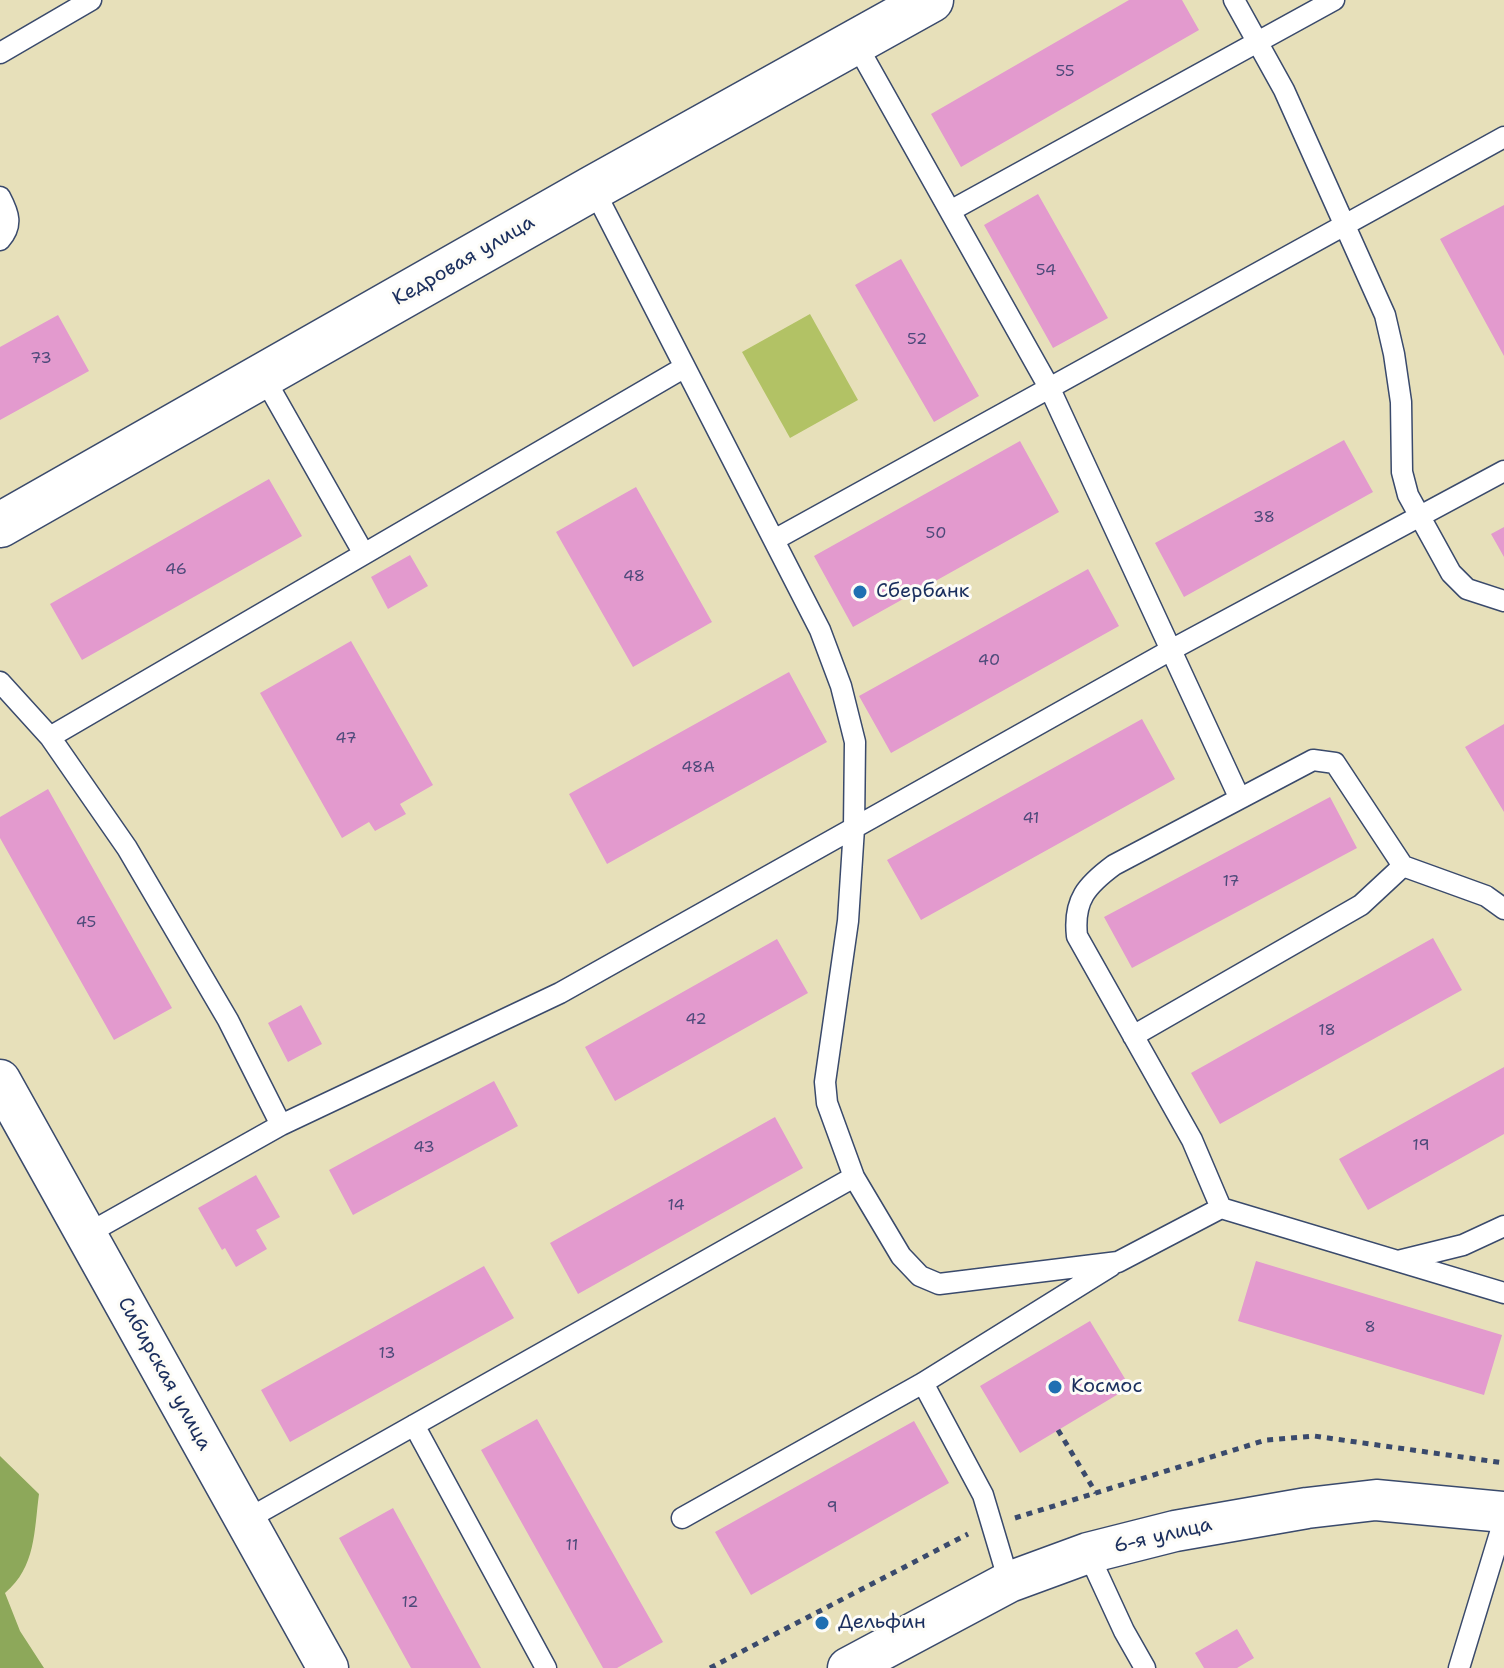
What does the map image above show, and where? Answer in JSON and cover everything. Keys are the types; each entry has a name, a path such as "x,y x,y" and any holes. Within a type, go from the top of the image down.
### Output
{"street":[{"name":"Кедровая улица","path":"0,525 931,0"},
{"name":"Сибирская улица","path":"0,1080 328,1668"},
{"name":"6-я улица","path":"862,1664 1009,1582 1088,1553 1175,1531 1307,1508 1376,1500 1504,1512"}],"lane":[{"path":"0,53 58,8 91,0"},
{"path":"1234,0 1284,90 1385,315 1401,402 1402,472 1408,495 1451,573 1476,593 1504,601"},
{"path":"950,211 1334,0"},
{"path":"855,42 1050,389 1239,797"},
{"path":"774,540 1504,137"},
{"path":"593,188 820,630 841,686 855,742 854,828 848,921 825,1082 827,1103 854,1177 901,1256 920,1276 939,1284 1118,1262"},
{"path":"0,197 10,217 9,230 0,240"},
{"path":"50,737 685,367"},
{"path":"263,376 364,554"},
{"path":"87,1234 281,1125 560,993 1169,651 1504,471"},
{"path":"0,682 50,737 127,848 228,1020 281,1125"},
{"path":"1221,1208 1192,1140 1077,936 1075,916 1094,880 1114,865 1313,760 1335,763 1403,866 1486,896 1504,909"},
{"path":"1133,1036 1361,905 1403,866"},
{"path":"246,1520 854,1177"},
{"path":"682,1518 923,1383 1118,1262 1221,1208 1504,1293"},
{"path":"1398,1261 1463,1245 1504,1226"},
{"path":"923,1383 983,1495 1009,1582"},
{"path":"414,1425 546,1668"},
{"path":"1459,1668 1504,1520"},
{"path":"1088,1553 1145,1668"}],"path":[{"path":"1058,1430 1096,1493"}],"green space":[{"path":"810,314 858,400 790,438 742,352"},
{"path":"0,1456 39,1494 28,1560 23,1572 5,1593 20,1631 44,1668 0,1668"}],"building":[{"path":"1129,0 1182,0 1199,30 961,167 931,114"},
{"path":"1038,194 1108,318 1053,348 984,225"},
{"path":"1504,205 1504,356 1440,239"},
{"path":"901,259 979,396 934,422 855,285"},
{"path":"58,315 89,371 0,420 0,347"},
{"path":"1344,440 1373,492 1184,597 1155,543"},
{"path":"1020,441 1059,512 853,627 814,556"},
{"path":"269,479 302,536 82,660 50,604"},
{"path":"636,487 712,622 633,667 556,532"},
{"path":"1504,527 1504,557 1491,534"},
{"path":"410,555 428,586 388,609 371,577"},
{"path":"1088,569 1119,626 891,753 859,696"},
{"path":"351,641 433,785 400,804 406,814 375,831 369,822 342,838 260,693"},
{"path":"789,672 827,742 607,864 569,794"},
{"path":"1142,719 1175,779 921,920 887,860"},
{"path":"1504,724 1504,812 1465,747"},
{"path":"48,789 172,1008 114,1040 0,838 0,817"},
{"path":"1330,797 1357,848 1132,968 1104,917"},
{"path":"1433,938 1462,990 1220,1124 1191,1073"},
{"path":"777,939 808,993 615,1101 585,1047"},
{"path":"301,1005 322,1044 288,1062 268,1023"},
{"path":"1504,1067 1504,1134 1368,1210 1339,1159"},
{"path":"494,1081 518,1126 353,1215 329,1170"},
{"path":"775,1117 803,1168 578,1294 550,1243"},
{"path":"256,1175 280,1217 256,1230 267,1249 236,1267 225,1248 222,1250 198,1208"},
{"path":"1256,1261 1502,1335 1484,1395 1238,1321"},
{"path":"484,1266 514,1318 290,1442 261,1390"},
{"name":"Космос","path":"1090,1321 1130,1387 1020,1453 980,1386"},
{"path":"537,1419 663,1642 617,1668 603,1668 481,1450"},
{"path":"914,1421 949,1483 751,1595 715,1532"},
{"path":"393,1508 481,1668 411,1668 339,1538"},
{"path":"1237,1629 1254,1658 1237,1668 1204,1668 1195,1653"}],"place":[{"name":"Сбербанк","path":"860,592"},
{"name":"Космос","path":"1055,1387"},
{"name":"Дельфин","path":"822,1623"}]}
